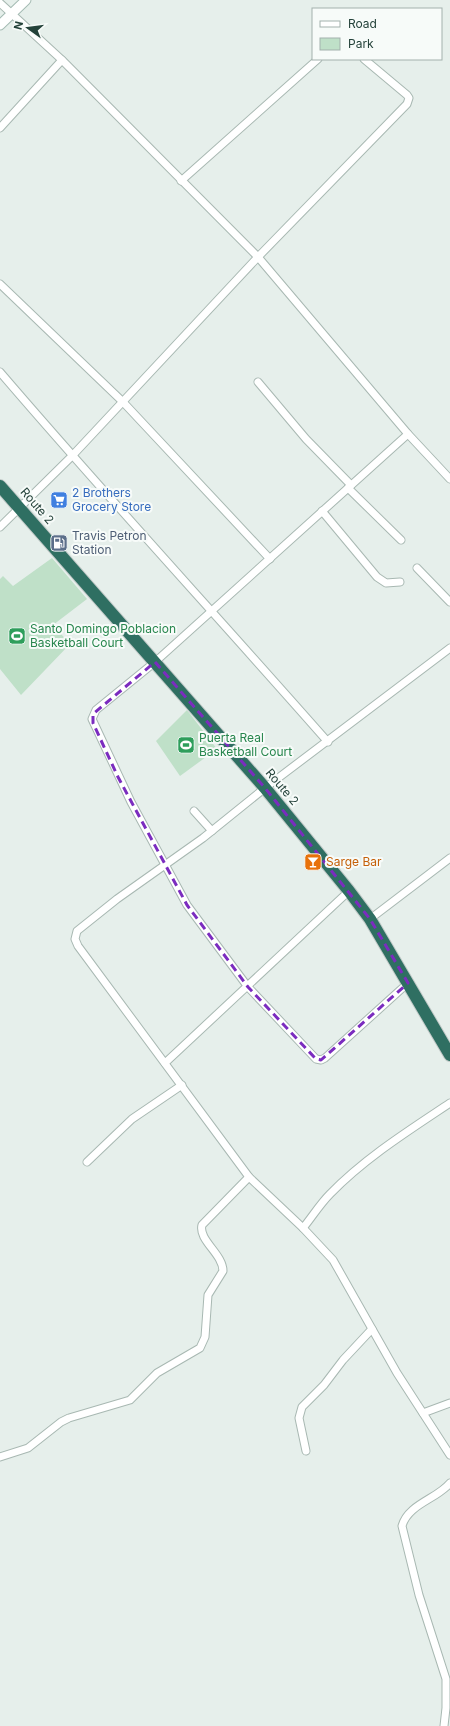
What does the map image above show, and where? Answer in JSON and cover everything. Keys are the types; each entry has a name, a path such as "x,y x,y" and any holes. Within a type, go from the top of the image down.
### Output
{"highway":[{"name":"Route 2","path":"0,486 265,788 349,891 370,919 450,1055"}],"street":[{"path":"0,25 26,0"},
{"path":"0,3 12,12 62,60 258,257 408,434 450,479"},
{"path":"0,128 62,60"},
{"path":"181,181 317,60"},
{"path":"0,527 72,456 258,257 409,101 408,95 365,60"},
{"path":"0,284 123,402 270,559"},
{"path":"0,372 72,456 213,611 328,742"},
{"path":"258,382 349,487 401,540"},
{"path":"408,434 213,611 155,662 96,710 92,719 118,776 164,866 187,905 248,987 316,1059 321,1060 408,983"},
{"path":"322,511 377,577 386,583 400,582"},
{"path":"417,568 450,602"},
{"path":"450,648 328,742 265,788 212,831 117,899 77,931 75,939 78,946 249,1177 303,1228 333,1260 397,1373 450,1455"},
{"path":"194,811 212,831"},
{"path":"370,919 450,858"},
{"path":"165,1063 349,891"},
{"path":"87,1162 132,1119 182,1085"},
{"path":"303,1228 328,1195 350,1175 377,1153 450,1103"},
{"path":"0,1457 28,1448 70,1418 130,1400 157,1373 200,1348 205,1337 208,1295 223,1271 222,1263 201,1232 202,1225 249,1177"},
{"path":"306,1451 299,1418 302,1407 324,1385 343,1360 372,1329"},
{"path":"423,1412 450,1403"},
{"path":"444,1726 446,1708 446,1679 419,1595 402,1526 404,1519 409,1513 442,1491 450,1483"}],"highlighted area":[{"path":"155,662 265,788 370,919 408,983 321,1060 316,1059 248,987 187,905 118,777 93,723 93,714"}],"green space":[{"path":"52,558 87,599 53,625 70,644 21,695 0,669 0,579 3,576 13,586"},
{"name":"Puerta Real Basketball Court","path":"187,710 217,749 180,776 156,741"}],"place":[{"name":"2 Brothers Grocery Store","path":"59,500"},
{"name":"Travis Petron Station","path":"59,543"},
{"name":"Santo Domingo Poblacion Basketball Court","path":"17,636"},
{"name":"Puerta Real Basketball Court","path":"186,745"},
{"name":"Sarge Bar","path":"313,862"}]}
